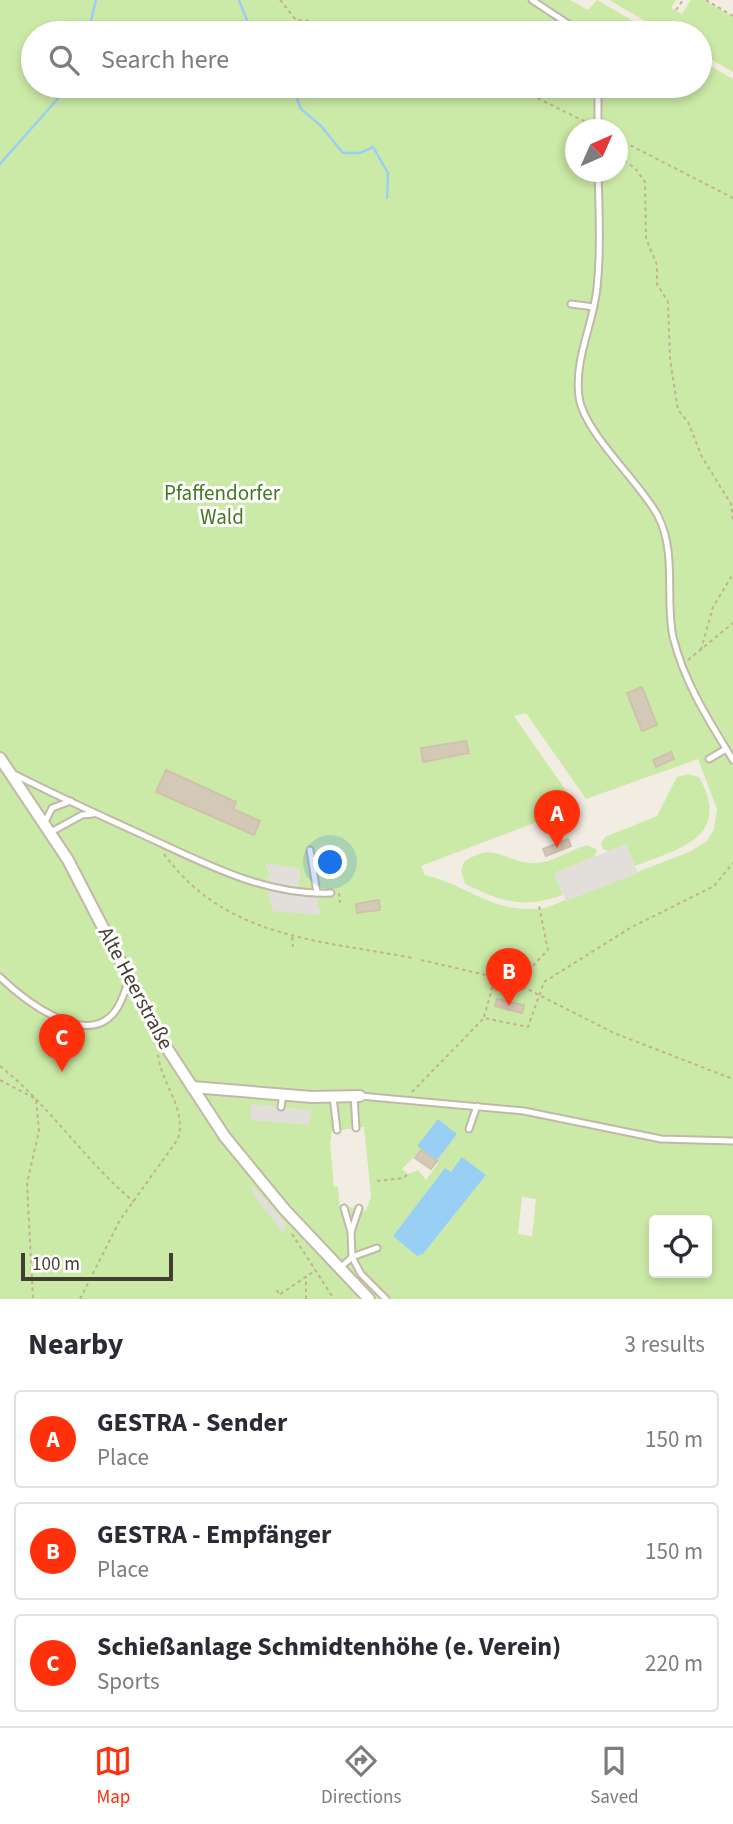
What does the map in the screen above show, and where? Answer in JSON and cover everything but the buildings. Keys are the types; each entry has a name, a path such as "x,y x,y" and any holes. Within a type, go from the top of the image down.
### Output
{"street":[{"name":"Alte Heerstraße","path":"0,758 48,827 159,1036 192,1087 243,1161 369,1299"},
{"path":"192,1087 333,1097 357,1096"}],"lane":[{"path":"532,0 564,21"},
{"path":"598,98 598,119"},
{"path":"598,182 599,247 594,306 582,351 580,403 594,429 647,500 662,526 666,542 673,634 682,666 701,706 733,760"},
{"path":"571,304 594,306"},
{"path":"709,759 726,749"},
{"path":"10,772 158,842 267,887 331,893"},
{"path":"48,827 52,808 71,801"},
{"path":"48,827 82,815 96,814"},
{"path":"310,850 317,893"},
{"path":"0,977 55,1017 85,1026 103,1021 116,1010 129,980"},
{"path":"281,1107 283,1094"},
{"path":"356,1128 357,1096 411,1099 545,1114 662,1139 733,1141"},
{"path":"333,1097 337,1130"},
{"path":"469,1129 477,1106"},
{"path":"344,1208 351,1232 352,1257 361,1274 386,1299"},
{"path":"351,1232 359,1208"},
{"path":"340,1268 352,1257 377,1248"}],"path":[{"path":"280,0 296,20 311,21"},
{"path":"676,10 682,0"},
{"path":"706,0 733,16"},
{"path":"537,98 579,119"},
{"path":"628,144 733,198"},
{"path":"628,163 645,182 646,239 657,265 657,284 668,302 670,359 678,410 688,422 702,457 731,505 733,521"},
{"path":"701,650 713,607 733,574"},
{"path":"682,666 733,623"},
{"path":"158,842 171,863 214,904 248,923 281,934 412,958"},
{"path":"484,1018 528,1027 544,982 630,928 714,886 733,863"},
{"path":"339,892 341,903"},
{"path":"508,999 515,984 548,950 540,906"},
{"path":"292,936 293,947"},
{"path":"421,960 515,984 614,1033 733,1079"},
{"path":"411,1099 412,1089 484,1018 495,977"},
{"path":"79,1299 120,1220 178,1139 181,1129 178,1109 159,1067 158,1054"},
{"path":"0,1066 36,1099 103,1176 135,1202"},
{"path":"0,1080 36,1099"},
{"path":"33,1299 27,1183 39,1131 36,1099"},
{"path":"377,1181 404,1178 407,1174"},
{"path":"288,1228 313,1272 334,1299"},
{"path":"277,1290 279,1295 313,1272"},
{"path":"306,1299 307,1276"}],"green space":[{"name":"Pfaffendorfer Wald","path":"0,0 570,0 588,10 597,0 633,21 21,21 21,98 712,98 712,67 733,79 733,1299 0,1299","holes":["526,713 586,799 698,759 717,809 714,829 707,841 689,852 545,908 527,909 496,904 425,875 421,866 569,810 567,792 514,716","266,864 300,869 298,892 270,877","364,1127 371,1196 366,1211 351,1207 340,1209 338,1187 334,1187 330,1143 332,1131","421,1150 438,1163 426,1180 418,1170 408,1174 402,1169","445,1169 486,1175 423,1254 417,1256 393,1236","522,1197 536,1199 532,1236 518,1234"]},
{"path":"609,0 676,0 671,8 682,14 691,0 704,0 733,17 733,72 712,60 712,21 645,21"},
{"path":"688,774 699,777 708,797 710,814 705,827 696,838 684,846 635,866 626,844 609,851 603,849 601,844 605,837 657,816 677,777"},
{"path":"587,845 597,850 594,857 554,873 563,895 536,902 513,902 490,895 465,884 461,871 464,862 484,853 540,863"}],"shaded area":[{"path":"626,844 638,873 566,901 554,873"},
{"path":"266,863 300,869 298,891 321,893 317,903 322,915 273,911 265,879 270,876"},
{"path":"251,1104 311,1110 309,1125 250,1120"},
{"path":"250,1183 286,1223 284,1234 255,1197"}],"water":[{"path":"438,1119 457,1134 437,1160 417,1146"},
{"path":"462,1157 486,1175 423,1254 417,1256 393,1236 445,1168 451,1172"}],"waterway":[{"path":"91,21 96,0"},
{"path":"239,0 247,21"},
{"path":"0,164 58,98"},
{"path":"297,98 301,109 321,126 343,153 360,153 373,147 388,173 387,198"}],"place":[{"name":"GESTRA - Sender","path":"557,848"},
{"name":"GESTRA - Empfänger","path":"509,1006"},
{"name":"Schießanlage Schmidtenhöhe (e. Verein)","path":"62,1072"}]}
